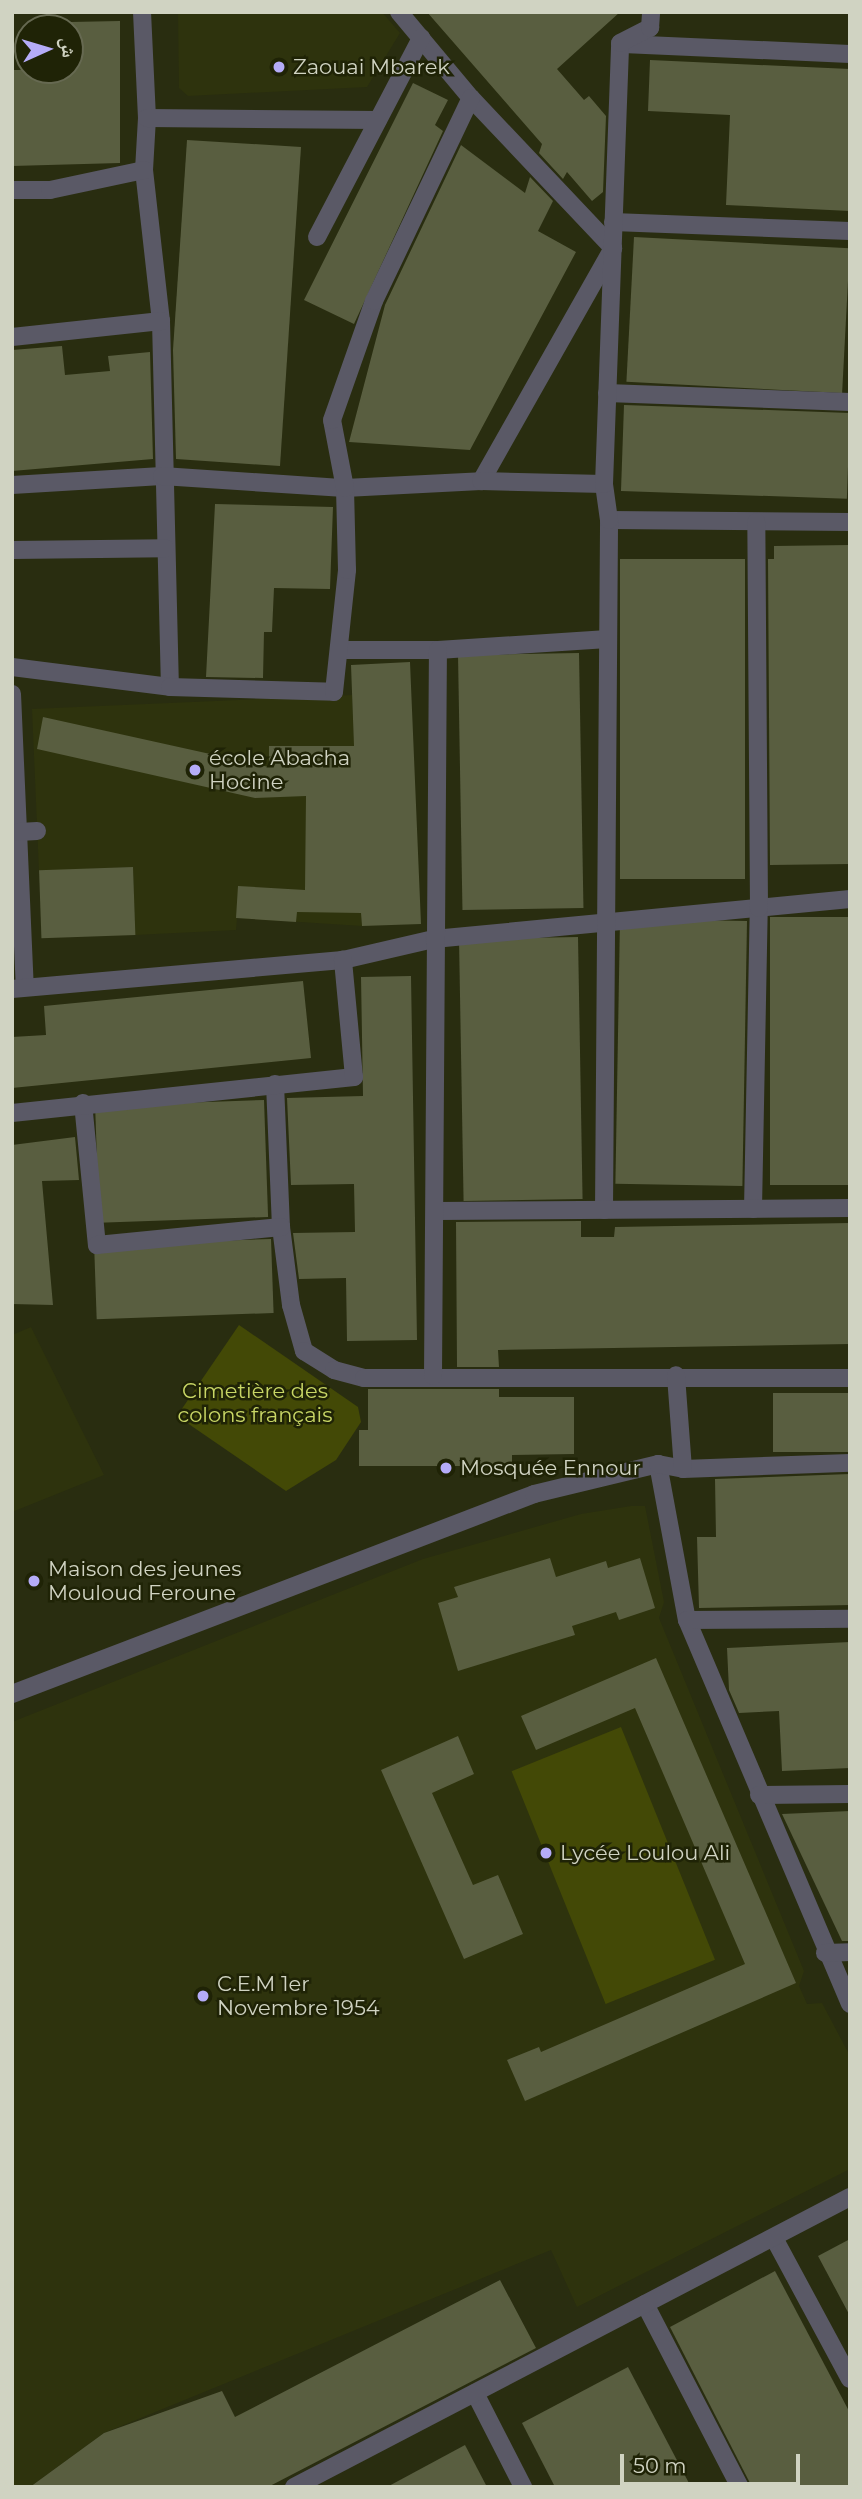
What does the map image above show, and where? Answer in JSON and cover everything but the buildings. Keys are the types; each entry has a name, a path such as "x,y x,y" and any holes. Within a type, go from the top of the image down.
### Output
{"street":[{"path":"142,12 147,118 144,170 161,321 162,476 170,687"},
{"path":"399,12 471,97 612,248"},
{"path":"620,43 650,20 636,12"},
{"path":"317,237 421,38"},
{"path":"620,43 850,54"},
{"path":"604,1210 609,520 604,484 620,43"},
{"path":"12,667 170,687 334,692 342,650 347,570 345,488 332,421 374,300 471,97"},
{"path":"147,118 378,120"},
{"path":"12,203 50,190 144,170"},
{"path":"12,190 50,190"},
{"path":"613,222 850,231"},
{"path":"481,481 612,248"},
{"path":"12,337 161,321"},
{"path":"607,393 850,402"},
{"path":"12,485 162,476 345,488 481,481 604,484"},
{"path":"609,520 850,522"},
{"path":"753,1209 759,908 756,522"},
{"path":"12,550 165,548"},
{"path":"342,650 438,650 608,639"},
{"path":"433,1376 438,650"},
{"path":"12,694 14,788 19,832 16,876 19,988 344,960 434,939 850,899"},
{"path":"19,832 37,831"},
{"path":"12,1113 83,1102 354,1077 344,960"},
{"path":"275,1084 281,1227 291,1305 304,1351 334,1370 364,1378 676,1375 850,1378"},
{"path":"83,1102 97,1245 281,1227"},
{"path":"436,1211 850,1208"},
{"path":"676,1375 683,1469"},
{"path":"12,1694 534,1494 658,1465 683,1469 850,1463"},
{"path":"658,1465 687,1620 825,1953 850,2004"},
{"path":"687,1620 850,1619"},
{"path":"759,1796 850,1794"},
{"path":"825,1953 850,1952"},
{"path":"294,2487 317,2482 475,2393 850,2197"},
{"path":"774,2238 850,2379"},
{"path":"645,2304 740,2487"},
{"path":"475,2393 523,2487"}],"shaded area":[{"name":"Zaouai Mbarek","path":"178,12 382,12 400,33 367,87 188,96 179,88"},
{"name":"école Abacha Hocine","path":"352,695 362,926 237,918 236,930 135,935 133,867 39,871 32,709"},
{"path":"31,1327 104,1475 12,1512 12,1335"},
{"path":"645,1506 664,1602 659,1618 804,1971 799,1986 807,2004 822,2003 850,2056 850,2169 577,2307 551,2250 104,2433 30,2487 12,2487 12,1722 423,1559 581,1514"}],"green space":[{"name":"Cimetière des colons français","path":"239,1325 358,1407 361,1422 336,1460 286,1491 177,1416"},
{"path":"621,1727 715,1960 606,2004 512,1771"}],"place":[{"name":"Zaouai Mbarek","path":"279,67"},
{"name":"école Abacha Hocine","path":"195,770"},
{"name":"Mosquée Ennour","path":"446,1468"},
{"name":"Maison des jeunes Mouloud Feroune","path":"34,1581"},
{"name":"Lycée Loulou Ali","path":"546,1853"},
{"name":"C.E.M 1er Novembre 1954","path":"203,1996"}]}
